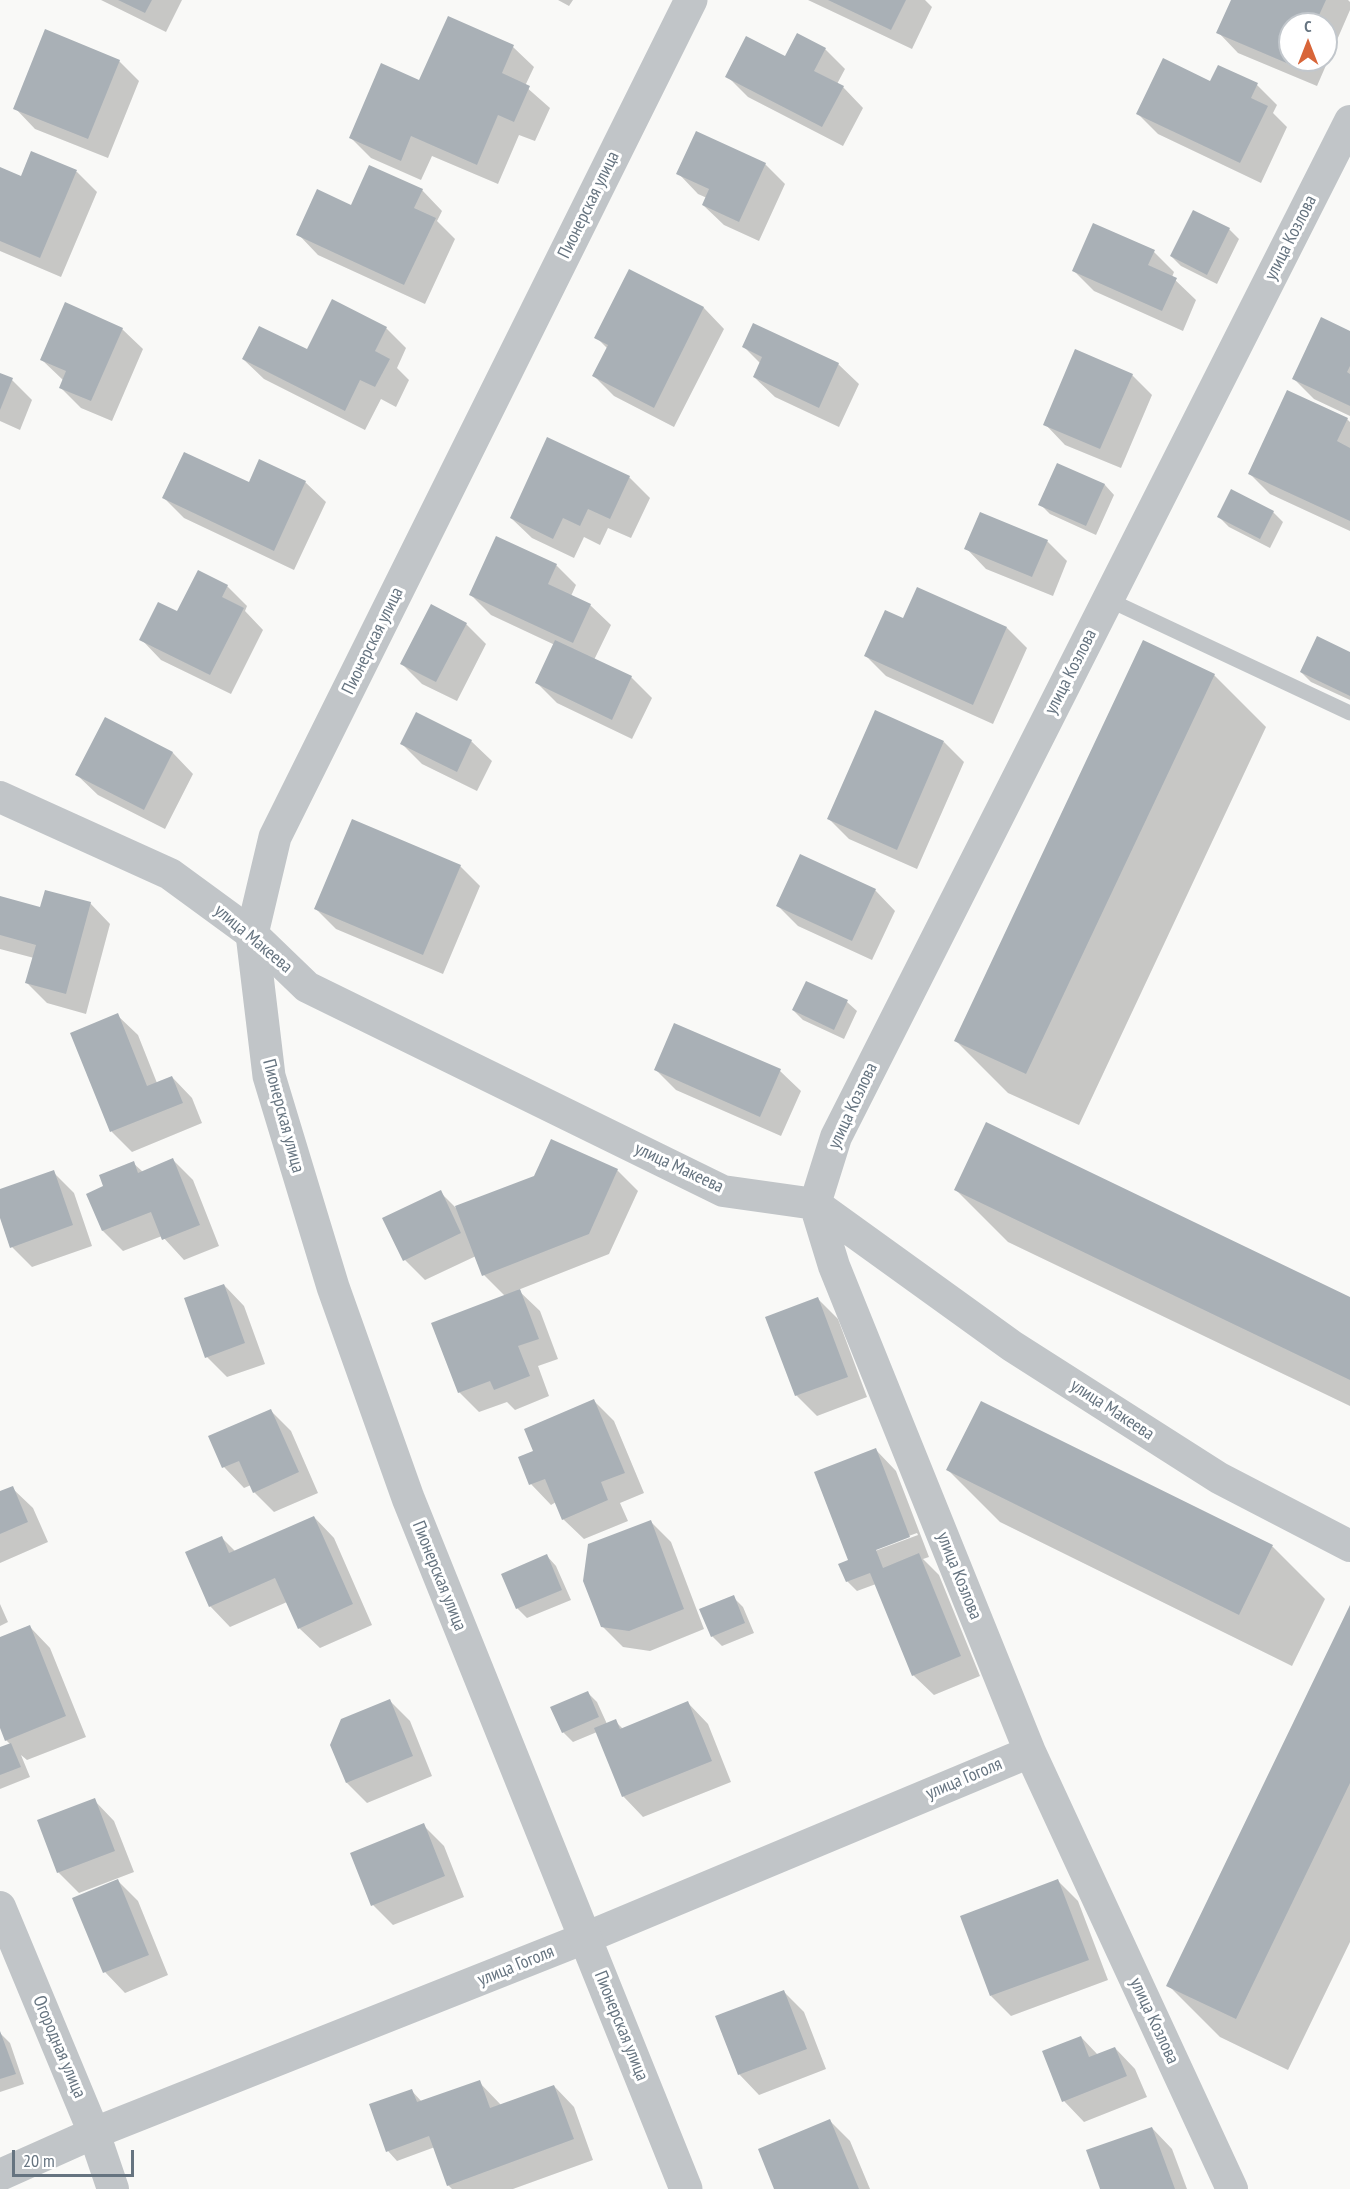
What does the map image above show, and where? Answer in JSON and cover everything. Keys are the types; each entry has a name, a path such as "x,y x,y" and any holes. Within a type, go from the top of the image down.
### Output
{"street":[{"name":"Пионерская улица","path":"686,2189 408,1498 333,1287 269,1076 252,934 275,837 691,0"},
{"name":"улица Козлова","path":"1232,2189 1030,1752 834,1266 815,1204 836,1137 1350,121"},
{"name":"улица Макеева","path":"0,797 170,874 252,934 307,987 723,1191 815,1204 1012,1346 1209,1472 1350,1546"},
{"name":"улица Гоголя","path":"0,2175 94,2133 585,1938 1030,1752"},
{"name":"Огородная улица","path":"0,1907 94,2133 113,2189"}],"lane":[{"path":"1107,600 1350,713"}],"building":[{"path":"118,0 152,0 145,13"},
{"path":"828,0 906,0 891,30"},
{"path":"1231,0 1326,0 1320,12 1278,12 1278,59 1216,33"},
{"path":"448,16 514,45 502,73 530,86 514,122 498,115 477,165 411,136 401,161 349,138 381,63 419,80"},
{"path":"45,29 120,60 88,139 13,109"},
{"path":"797,33 826,48 814,71 844,86 822,127 725,77 746,36 785,56"},
{"path":"1163,58 1210,81 1218,65 1258,83 1251,98 1268,106 1240,163 1136,114"},
{"path":"696,131 766,163 739,222 702,205 709,189 676,174"},
{"path":"31,151 77,170 40,258 0,241 0,167 21,176"},
{"path":"369,165 423,189 414,208 436,218 404,285 296,235 317,189 351,205"},
{"path":"1193,210 1230,228 1207,275 1170,256"},
{"path":"1093,223 1155,250 1148,265 1177,278 1162,311 1072,271"},
{"path":"629,269 704,307 654,408 592,376 608,345 594,338"},
{"path":"332,299 387,327 375,351 390,359 375,387 360,380 345,411 242,359 259,326 307,349"},
{"path":"65,302 123,328 91,401 59,388 66,371 40,360"},
{"path":"1321,317 1350,331 1350,366 1347,372 1350,374 1350,406 1292,379"},
{"path":"753,323 839,363 819,408 753,377 762,357 742,347"},
{"path":"1075,349 1133,374 1100,449 1043,425"},
{"path":"0,373 13,378 0,410"},
{"path":"1287,390 1348,418 1337,441 1350,448 1350,521 1248,474"},
{"path":"547,437 630,476 610,519 588,509 580,526 563,518 553,539 510,518"},
{"path":"184,452 249,482 259,459 306,481 274,551 162,498"},
{"path":"1057,463 1105,484 1086,526 1038,505"},
{"path":"1231,489 1274,511 1260,539 1217,517"},
{"path":"980,512 1048,540 1032,577 964,549"},
{"path":"496,536 557,564 548,584 591,604 573,643 469,595"},
{"path":"198,570 228,585 222,597 244,608 210,675 139,640 158,602 177,611"},
{"path":"917,587 1007,627 973,705 864,656 885,610 903,618"},
{"path":"431,604 467,623 436,682 400,664"},
{"path":"1317,636 1350,652 1350,696 1300,672"},
{"path":"555,640 632,676 612,720 535,683"},
{"path":"1143,640 1215,674 1026,1074 954,1041"},
{"path":"875,710 944,741 897,850 827,819"},
{"path":"416,712 472,740 457,772 400,744"},
{"path":"105,717 173,752 144,810 75,775"},
{"path":"352,819 461,865 423,955 314,909"},
{"path":"800,854 876,889 852,941 776,906"},
{"path":"45,890 91,902 66,994 25,983 36,945 0,935 0,896 40,907"},
{"path":"806,981 848,1000 834,1030 792,1010"},
{"path":"118,1013 147,1086 172,1076 183,1103 110,1132 70,1033"},
{"path":"674,1023 781,1069 760,1117 654,1070"},
{"path":"986,1122 1350,1297 1350,1380 954,1190"},
{"path":"551,1139 618,1169 589,1234 482,1276 455,1206 534,1176"},
{"path":"173,1158 200,1225 162,1240 151,1212 102,1231 86,1194 103,1186 99,1175 134,1161 138,1173"},
{"path":"54,1170 73,1225 10,1248 0,1218 0,1189"},
{"path":"441,1190 461,1233 403,1261 382,1218"},
{"path":"224,1284 245,1343 205,1358 184,1298"},
{"path":"520,1289 539,1339 518,1346 530,1376 494,1390 490,1381 458,1393 431,1323"},
{"path":"818,1297 848,1377 795,1396 765,1317"},
{"path":"594,1399 625,1473 601,1482 608,1500 562,1520 545,1479 529,1485 518,1457 533,1451 524,1429"},
{"path":"981,1401 1273,1545 1239,1615 946,1470"},
{"path":"271,1409 299,1472 253,1493 239,1461 222,1468 208,1436"},
{"path":"876,1448 910,1537 876,1550 883,1568 919,1553 961,1656 912,1676 870,1573 846,1582 838,1564 848,1560 814,1472"},
{"path":"13,1486 28,1522 0,1534 0,1491"},
{"path":"314,1516 353,1604 298,1629 275,1578 209,1607 185,1552 222,1536 229,1553"},
{"path":"651,1520 684,1609 629,1631 601,1627 583,1581 588,1544"},
{"path":"547,1554 562,1590 516,1609 501,1574"},
{"path":"734,1595 745,1623 711,1637 699,1609"},
{"path":"1350,1605 1350,1783 1236,2019 1166,1986"},
{"path":"30,1625 66,1716 5,1741 0,1728 0,1637"},
{"path":"588,1691 599,1717 562,1733 550,1707"},
{"path":"390,1699 413,1756 346,1783 330,1745 341,1719"},
{"path":"688,1701 712,1761 622,1797 594,1728 616,1719 620,1729"},
{"path":"11,1743 21,1767 0,1775 0,1747"},
{"path":"95,1798 115,1851 57,1873 37,1820"},
{"path":"424,1823 445,1876 371,1906 350,1853"},
{"path":"118,1879 149,1955 103,1973 72,1898"},
{"path":"1058,1879 1089,1960 990,1996 960,1916"},
{"path":"784,1990 807,2049 738,2075 715,2016"},
{"path":"0,2031 16,2074 0,2079"},
{"path":"1081,2036 1089,2057 1115,2047 1127,2076 1062,2102 1042,2051"},
{"path":"480,2080 490,2108 554,2085 574,2139 447,2186 429,2136 386,2152 369,2104 412,2089 417,2102"},
{"path":"830,2119 859,2189 774,2189 758,2149"},
{"path":"1152,2127 1175,2189 1100,2189 1086,2150"}]}
